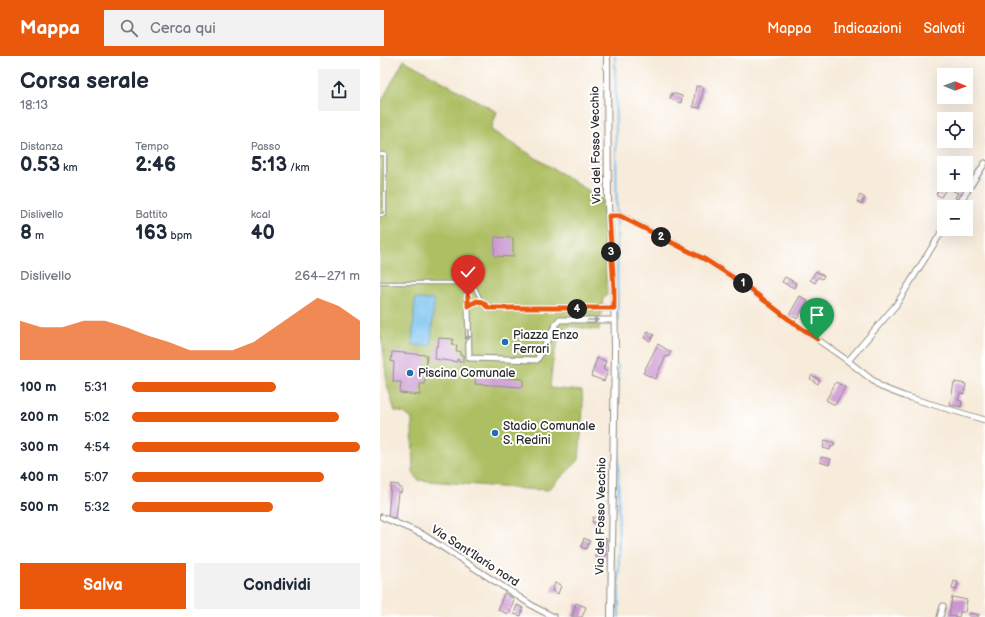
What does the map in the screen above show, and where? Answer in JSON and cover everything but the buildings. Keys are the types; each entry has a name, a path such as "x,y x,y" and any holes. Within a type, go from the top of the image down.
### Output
{"street":[{"name":"Via del Fosso Vecchio","path":"607,56 614,289 611,617"},
{"path":"961,200 985,163"},
{"path":"611,216 620,216 706,260 742,283 881,387 904,396 985,420"},
{"path":"848,361 896,305 939,236"},
{"path":"557,309 559,320 551,330 545,346 537,360 469,358 468,306 477,301 482,302 489,308 614,308"},
{"path":"559,320 614,320"},
{"name":"Via Sant'Ilario nord","path":"382,517 422,534 536,608 554,617"},
{"path":"940,617 943,606"}],"lane":[{"path":"380,154 385,154 385,215 380,215"},
{"path":"380,283 470,283 474,286 482,302"},
{"path":"459,283 466,288 468,306"}],"green space":[{"path":"404,60 497,112 491,130 602,199 607,295 603,299 599,330 568,326 563,332 556,347 550,388 582,391 583,408 579,460 548,490 418,480 413,473 412,419 404,413 395,411 387,385 383,346 380,335 380,104"}],"water":[{"path":"415,299 434,300 431,346 412,345"}],"waterway":[{"path":"615,56 618,321"},
{"path":"618,365 619,617"}],"place":[{"name":"Piazza Enzo Ferrari","path":"505,342"},
{"name":"Piscina Comunale","path":"410,373"},
{"name":"Stadio Comunale S. Redini","path":"495,433"}],"route":[{"path":"468,296 468,306 477,301 482,302 489,308 614,308 609,216 620,216 706,260 742,283 817,339"}]}
